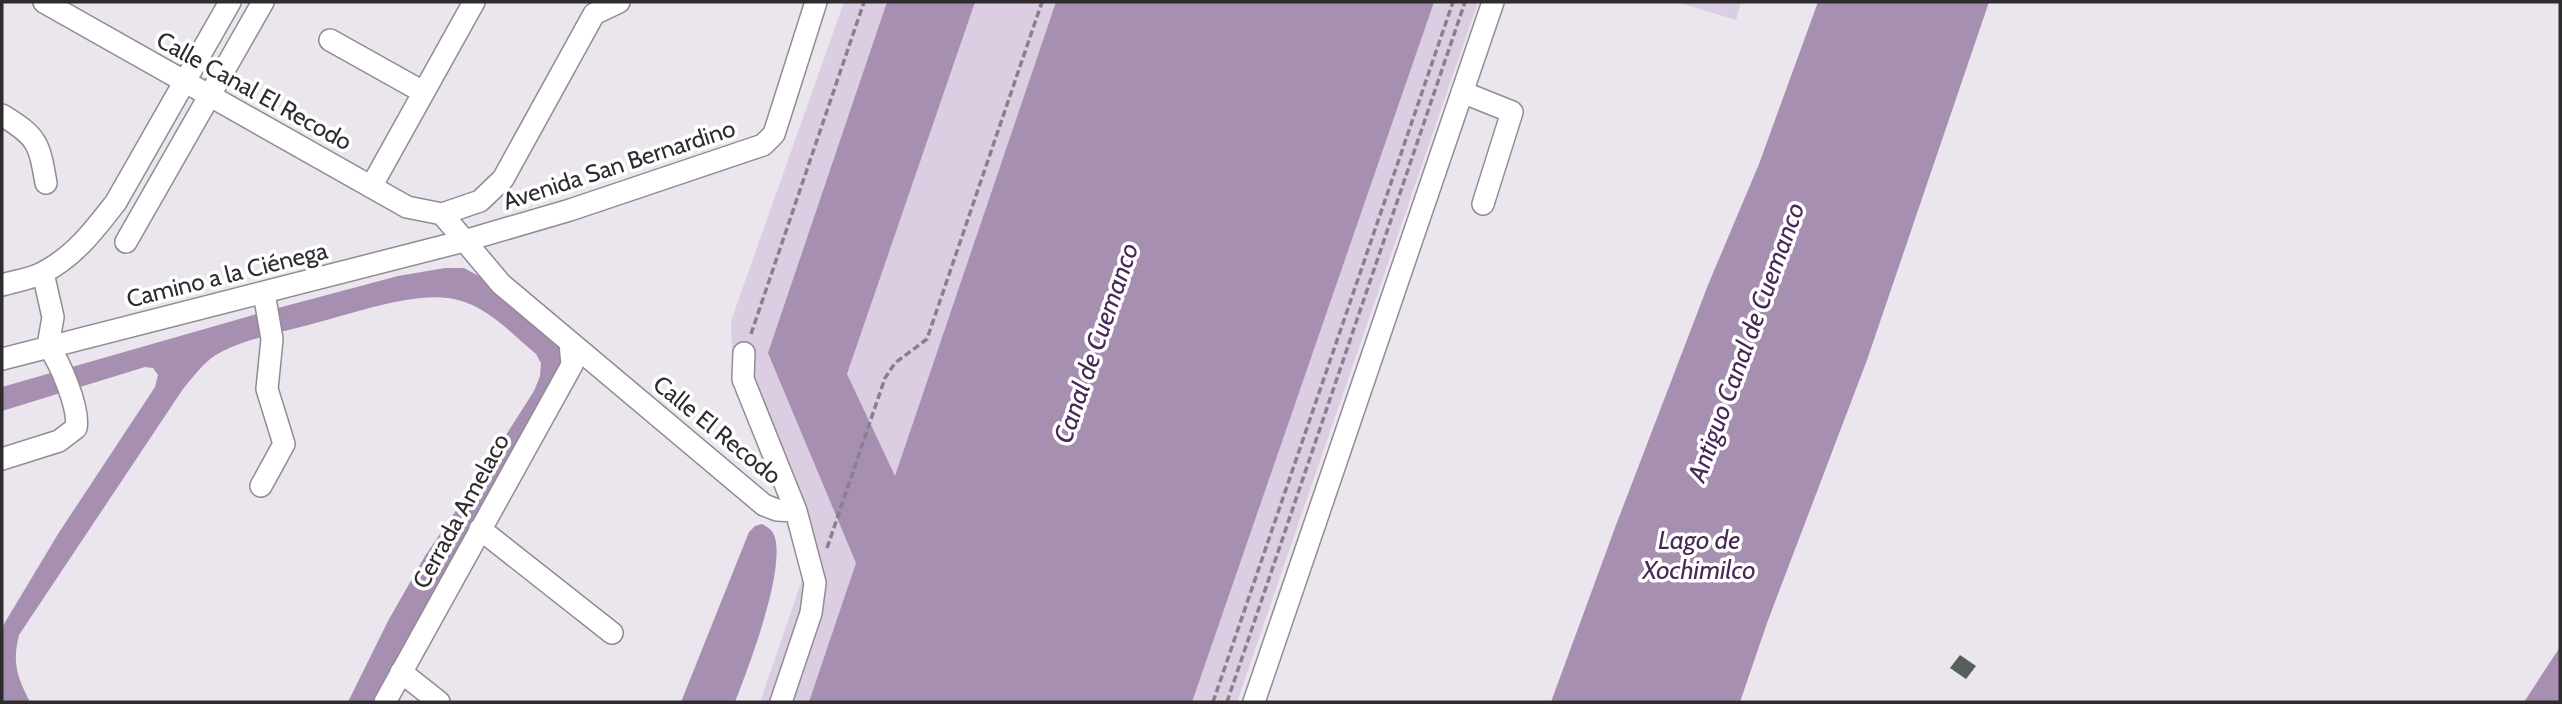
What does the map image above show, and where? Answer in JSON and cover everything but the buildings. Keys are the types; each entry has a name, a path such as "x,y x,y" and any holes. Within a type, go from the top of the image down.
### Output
{"street":[{"name":"Calle Canal El Recodo","path":"44,2 407,207 442,214"},
{"path":"2,285 43,274 68,257 93,232 116,202 230,2"},
{"path":"126,242 263,2"},
{"path":"371,187 474,2"},
{"path":"464,241 442,214 480,201 503,179 597,8 619,2"},
{"name":"Avenida San Bernardino","path":"464,241 582,206 763,145 774,134 816,2"},
{"path":"1254,702 1493,2"},
{"path":"330,40 423,92"},
{"path":"1462,92 1512,112 1483,204"},
{"path":"2,115 26,130 40,148 46,183"},
{"name":"Camino a la Ciénega","path":"2,359 265,302 464,241"},
{"name":"Calle El Recodo","path":"464,241 501,284 764,505 777,510 796,511 815,583 811,613 781,702"},
{"path":"2,459 59,441 72,434 78,421 73,401 51,350 53,317 43,274"},
{"path":"261,486 284,444 267,389 272,339 265,302"},
{"name":"Cerrada Amelaco","path":"385,702 568,372 570,343"},
{"path":"744,353 743,379 796,511"},
{"path":"480,529 612,633"},
{"path":"401,672 439,702"}],"path":[{"path":"744,353 864,2"},
{"path":"815,583 885,378 895,363 928,339 1042,2"},
{"path":"1213,702 1453,2"},
{"path":"1227,702 1465,2"}],"shaded area":[{"path":"844,2 1478,2 1237,702 760,702 809,560 732,359 731,321"},
{"path":"1677,2 1741,2 1736,20"}],"water":[{"name":"Canal de Cuemanco","path":"887,2 975,2 847,374 895,476 1056,2 1434,2 1192,702 809,702 856,563 768,353"},
{"name":"Lago de Xochimilco","path":"1818,2 1989,2 1867,360 1767,623 1740,702 1551,702 1708,285 1759,164"},
{"path":"445,268 464,268 479,276 559,344 563,354 562,366 375,702 348,702 388,621 425,556 485,468 534,391 540,376 541,363 536,354 509,330 480,309 442,297 385,304 254,339 210,359 183,389 19,635 17,670 30,702 4,702 4,624 58,534 155,387 158,375 153,368 145,367 2,411 2,387 278,308 398,276"},
{"path":"762,524 774,535 777,550 775,570 764,618 735,702 681,702 749,532"},
{"path":"2560,647 2560,702 2524,702"}],"water label":[{"name":"Antiguo Canal de Cuemanco","path":"1746,342"}]}
